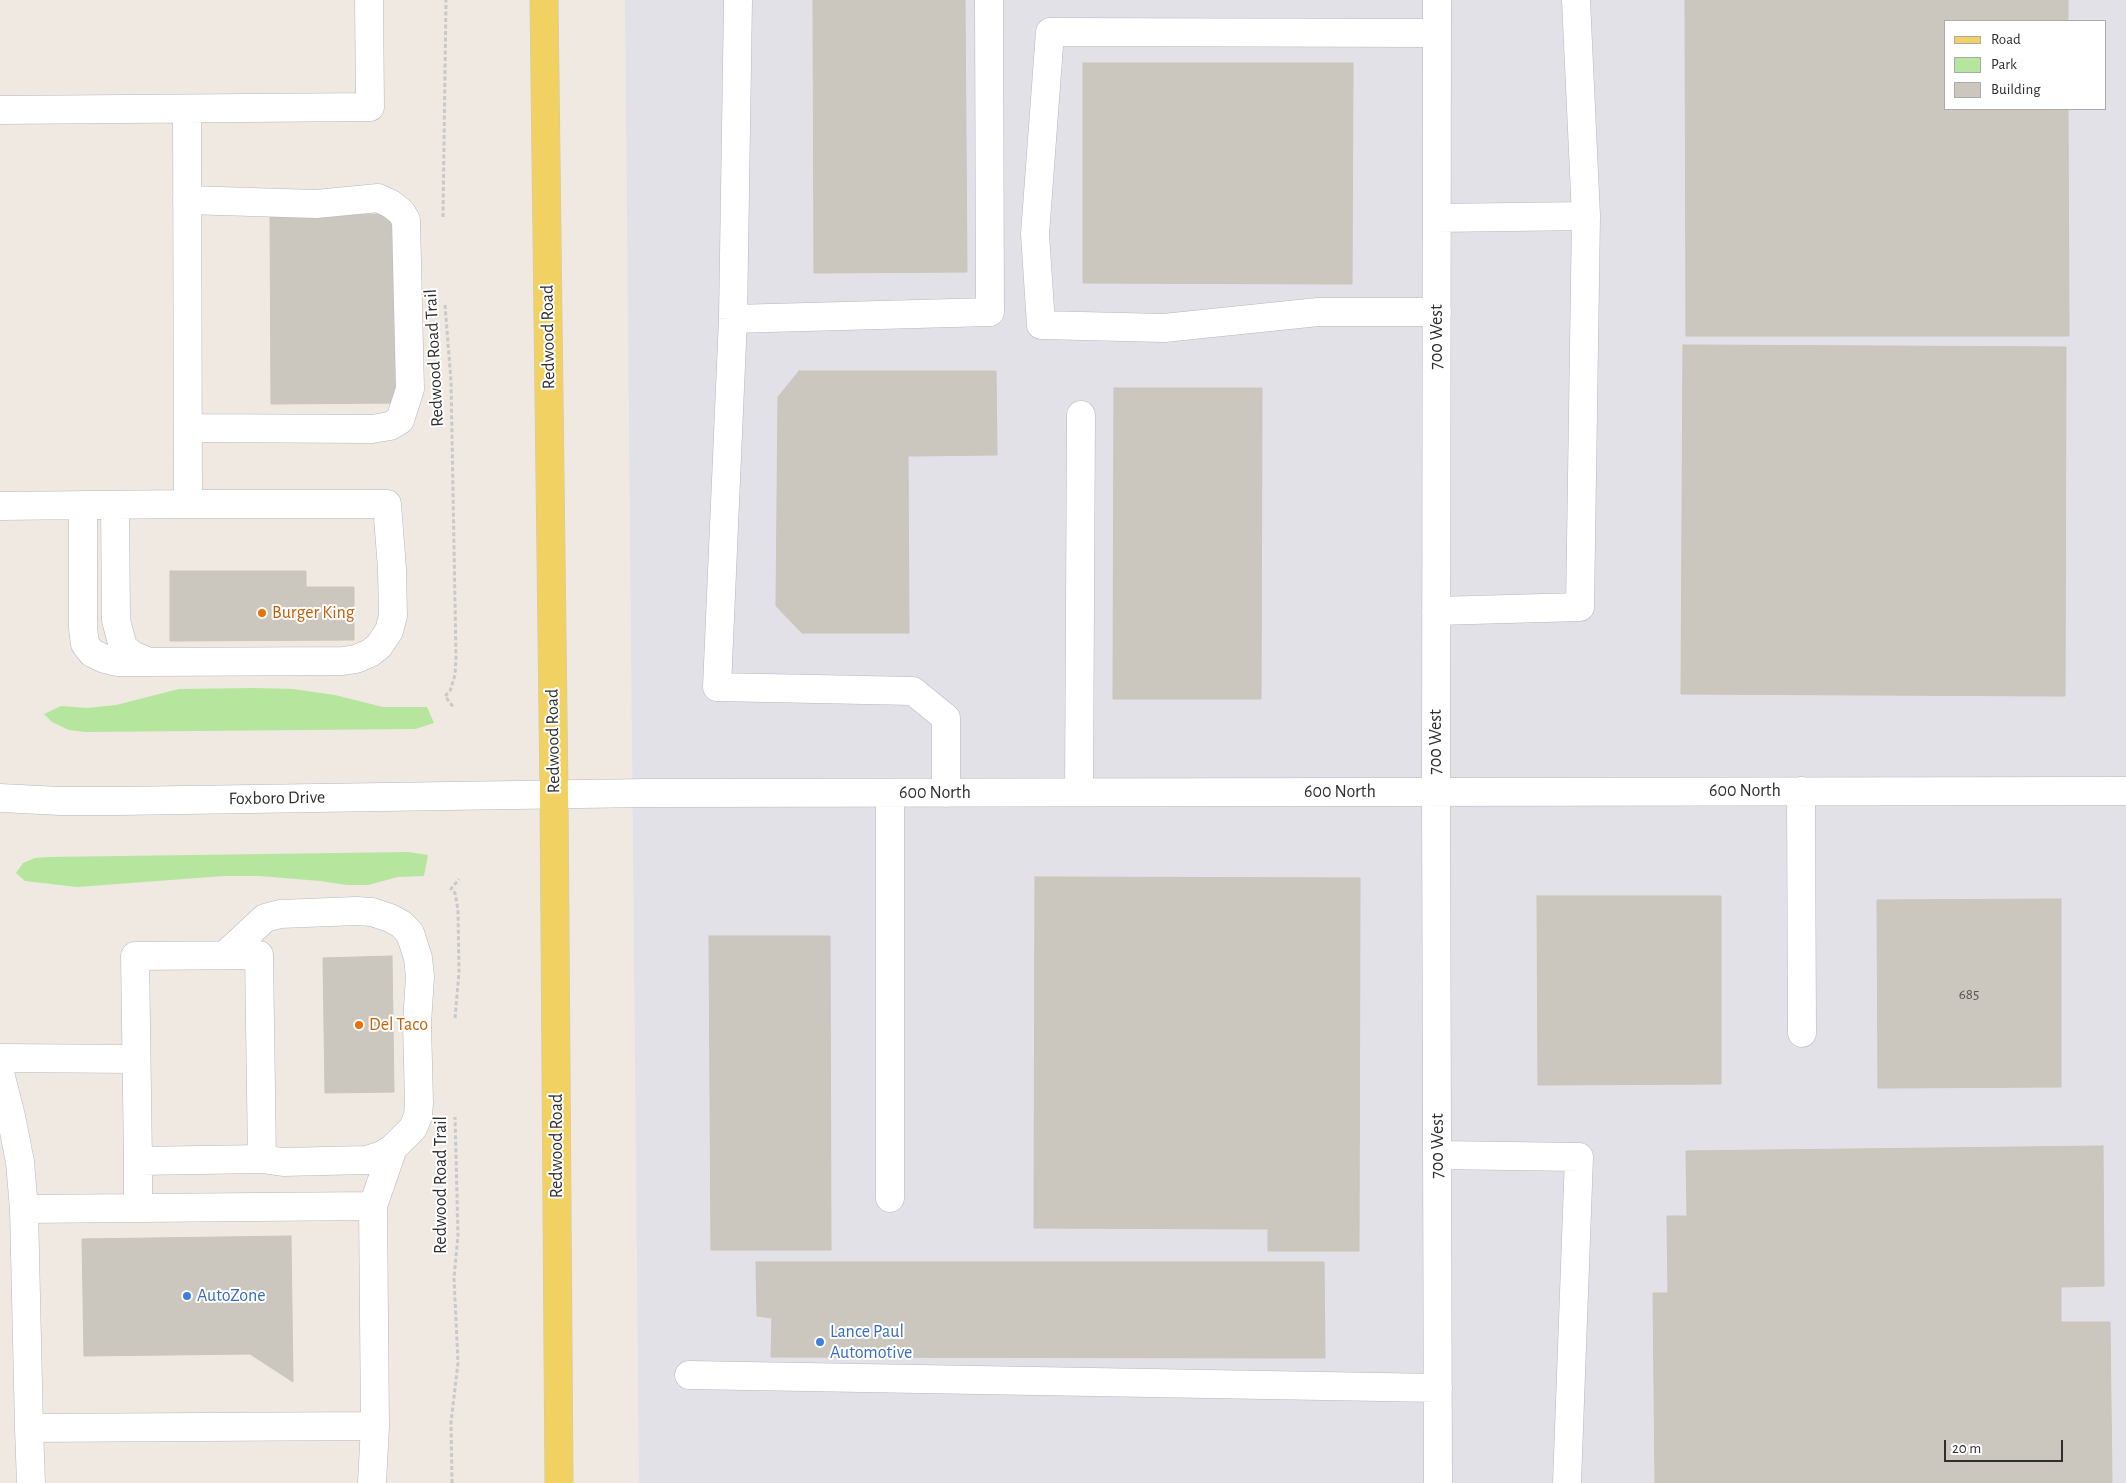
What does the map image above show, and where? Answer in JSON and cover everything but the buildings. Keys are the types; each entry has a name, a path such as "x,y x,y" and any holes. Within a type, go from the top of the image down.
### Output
{"main road":[{"name":"Redwood Road","path":"544,0 560,1483"}],"street":[{"path":"0,110 370,107 370,0"},
{"path":"738,0 733,319 717,687 914,691 946,718 946,793"},
{"path":"733,319 990,312 989,0"},
{"name":"700 West","path":"1438,0 1436,611 1438,1483"},
{"path":"1436,611 1580,607 1586,216 1576,0"},
{"path":"1437,312 1318,312 1164,328 1041,325 1035,234 1050,32 1438,33"},
{"path":"187,109 188,504"},
{"path":"187,200 316,204 378,198 392,204 402,212 406,220 410,389 400,420 390,426 372,429 188,428"},
{"path":"1437,218 1586,216"},
{"path":"1079,792 1081,415"},
{"path":"0,506 83,505 115,505 188,504 387,504 392,569 393,616 389,631 379,646 370,653 356,659 343,661 117,662 105,660 92,653 85,644 83,628 83,505"},
{"path":"115,505 116,620 119,637 123,647 132,655 148,662"},
{"path":"1801,791 1802,1033"},
{"name":"600 North","path":"554,793 2126,791"},
{"name":"Foxboro Drive","path":"0,798 119,801 554,793"},
{"path":"890,793 890,1198"},
{"path":"138,1161 262,1159 283,1162 367,1160 382,1155 394,1148 413,1128 418,1116 419,1102 417,1023 420,977 418,958 410,933 402,924 372,912 280,914 265,918 226,955"},
{"path":"138,1208 135,956 259,955 262,1159"},
{"path":"0,1058 136,1059"},
{"path":"0,1073 18,1152 24,1208 31,1483"},
{"path":"372,1483 375,1426 373,1206 394,1148"},
{"path":"1438,1155 1579,1157 1567,1483"},
{"path":"24,1208 373,1206"},
{"path":"689,1375 1438,1388"},
{"path":"29,1428 375,1426"}],"path":[{"path":"442,223 446,0"},
{"name":"Redwood Road Trail","path":"445,302 451,381 456,657 455,675 450,691 445,696 454,708"},
{"path":"455,1020 459,972 458,910 455,893 451,889 459,879"},
{"name":"Redwood Road Trail","path":"452,1483 451,1422 458,1363 454,1278 458,1235 455,1110"}],"shaded area":[{"path":"625,0 2126,0 2126,1483 639,1483"}],"green space":[{"path":"179,689 293,689 335,695 383,707 427,707 434,723 415,729 85,732 69,730 52,722 44,714 61,706 87,708 116,705"},
{"path":"408,852 428,855 424,876 398,877 368,885 347,885 260,876 224,876 77,887 25,881 16,873 23,863 35,858 49,857"}],"place":[{"name":"Burger King","path":"262,613"},
{"name":"Del Taco","path":"359,1025"},
{"name":"AutoZone","path":"187,1296"},
{"name":"Lance Paul Automotive","path":"820,1342"}]}
